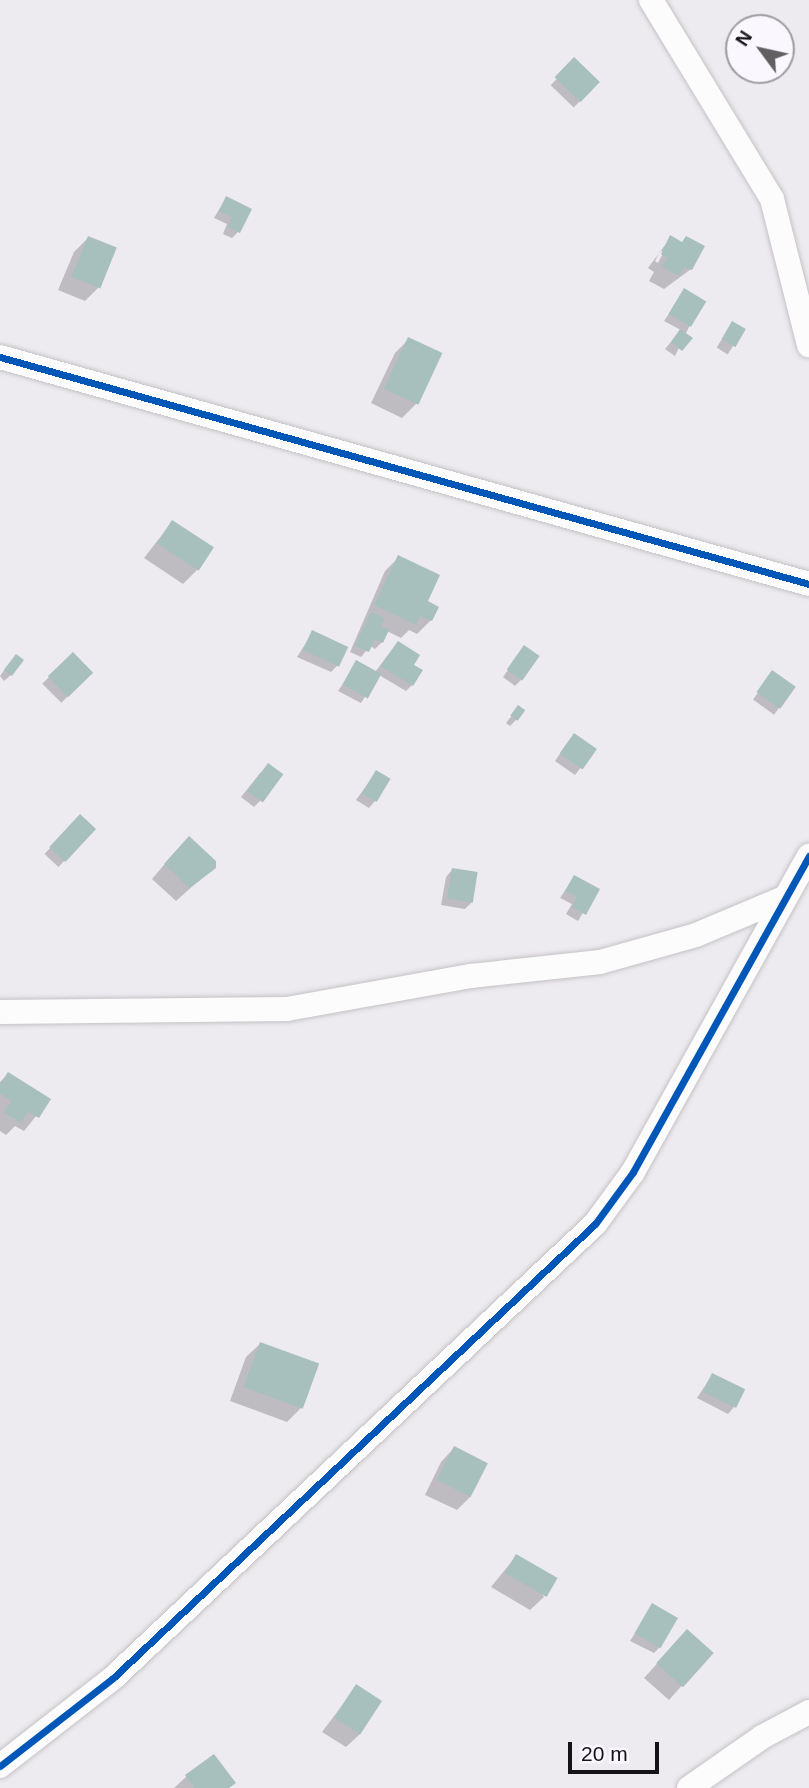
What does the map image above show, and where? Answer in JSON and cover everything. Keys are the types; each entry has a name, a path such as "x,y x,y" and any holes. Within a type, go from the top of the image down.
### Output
{"street":[{"path":"652,0 772,199 809,345"},
{"path":"0,357 809,584"},
{"path":"0,1766 113,1678 595,1224 633,1172 809,856"},
{"path":"0,1012 287,1009 471,976 600,962 696,936 784,898"},
{"path":"688,1788 761,1737 809,1712"}],"building":[{"path":"574,57 600,82 580,102 555,77"},
{"path":"226,196 252,209 240,233 228,227 232,217 219,211"},
{"path":"670,235 682,242 686,236 705,246 692,270 684,267 679,276 662,267 667,258 661,254"},
{"path":"88,236 117,248 100,288 72,277"},
{"path":"684,288 706,301 691,327 669,314"},
{"path":"732,321 746,329 735,347 722,339"},
{"path":"680,329 693,338 682,351 671,342"},
{"path":"408,337 442,353 418,405 384,389"},
{"path":"172,520 214,547 199,571 157,543"},
{"path":"398,555 440,575 428,601 439,607 432,621 420,616 416,625 374,605"},
{"path":"371,612 385,618 381,626 389,630 383,643 375,639 369,652 355,646"},
{"path":"312,630 348,647 339,667 303,650"},
{"path":"398,641 420,655 414,665 423,670 413,686 380,666"},
{"path":"524,645 540,656 522,680 507,670"},
{"path":"73,652 93,673 68,697 48,676"},
{"path":"16,654 24,660 12,676 4,670"},
{"path":"356,660 381,674 368,699 342,684"},
{"path":"772,670 796,687 780,709 757,692"},
{"path":"518,705 525,710 518,721 510,716"},
{"path":"574,733 597,749 583,770 560,753"},
{"path":"268,763 283,774 263,802 247,791"},
{"path":"376,770 391,779 377,802 362,793"},
{"path":"80,814 96,829 65,862 49,847"},
{"path":"189,836 216,861 216,868 190,888 164,864"},
{"path":"452,868 478,872 473,903 447,899"},
{"path":"574,875 600,889 586,915 572,907 577,897 565,891"},
{"path":"8,1072 51,1099 39,1118 28,1112 21,1123 4,1112 12,1101 0,1094 0,1084"},
{"path":"260,1342 319,1364 303,1409 244,1387"},
{"path":"712,1373 745,1389 736,1408 703,1392"},
{"path":"454,1446 488,1463 471,1497 437,1480"},
{"path":"516,1554 558,1578 547,1597 505,1573"},
{"path":"652,1603 678,1618 660,1648 634,1633"},
{"path":"687,1629 714,1653 683,1687 656,1663"},
{"path":"356,1684 382,1701 360,1734 334,1718"},
{"path":"214,1754 236,1783 229,1788 194,1788 185,1775"}],"cycle path":[{"path":"0,357 809,584"},
{"path":"0,1766 113,1678 595,1224 633,1172 809,856"}]}
